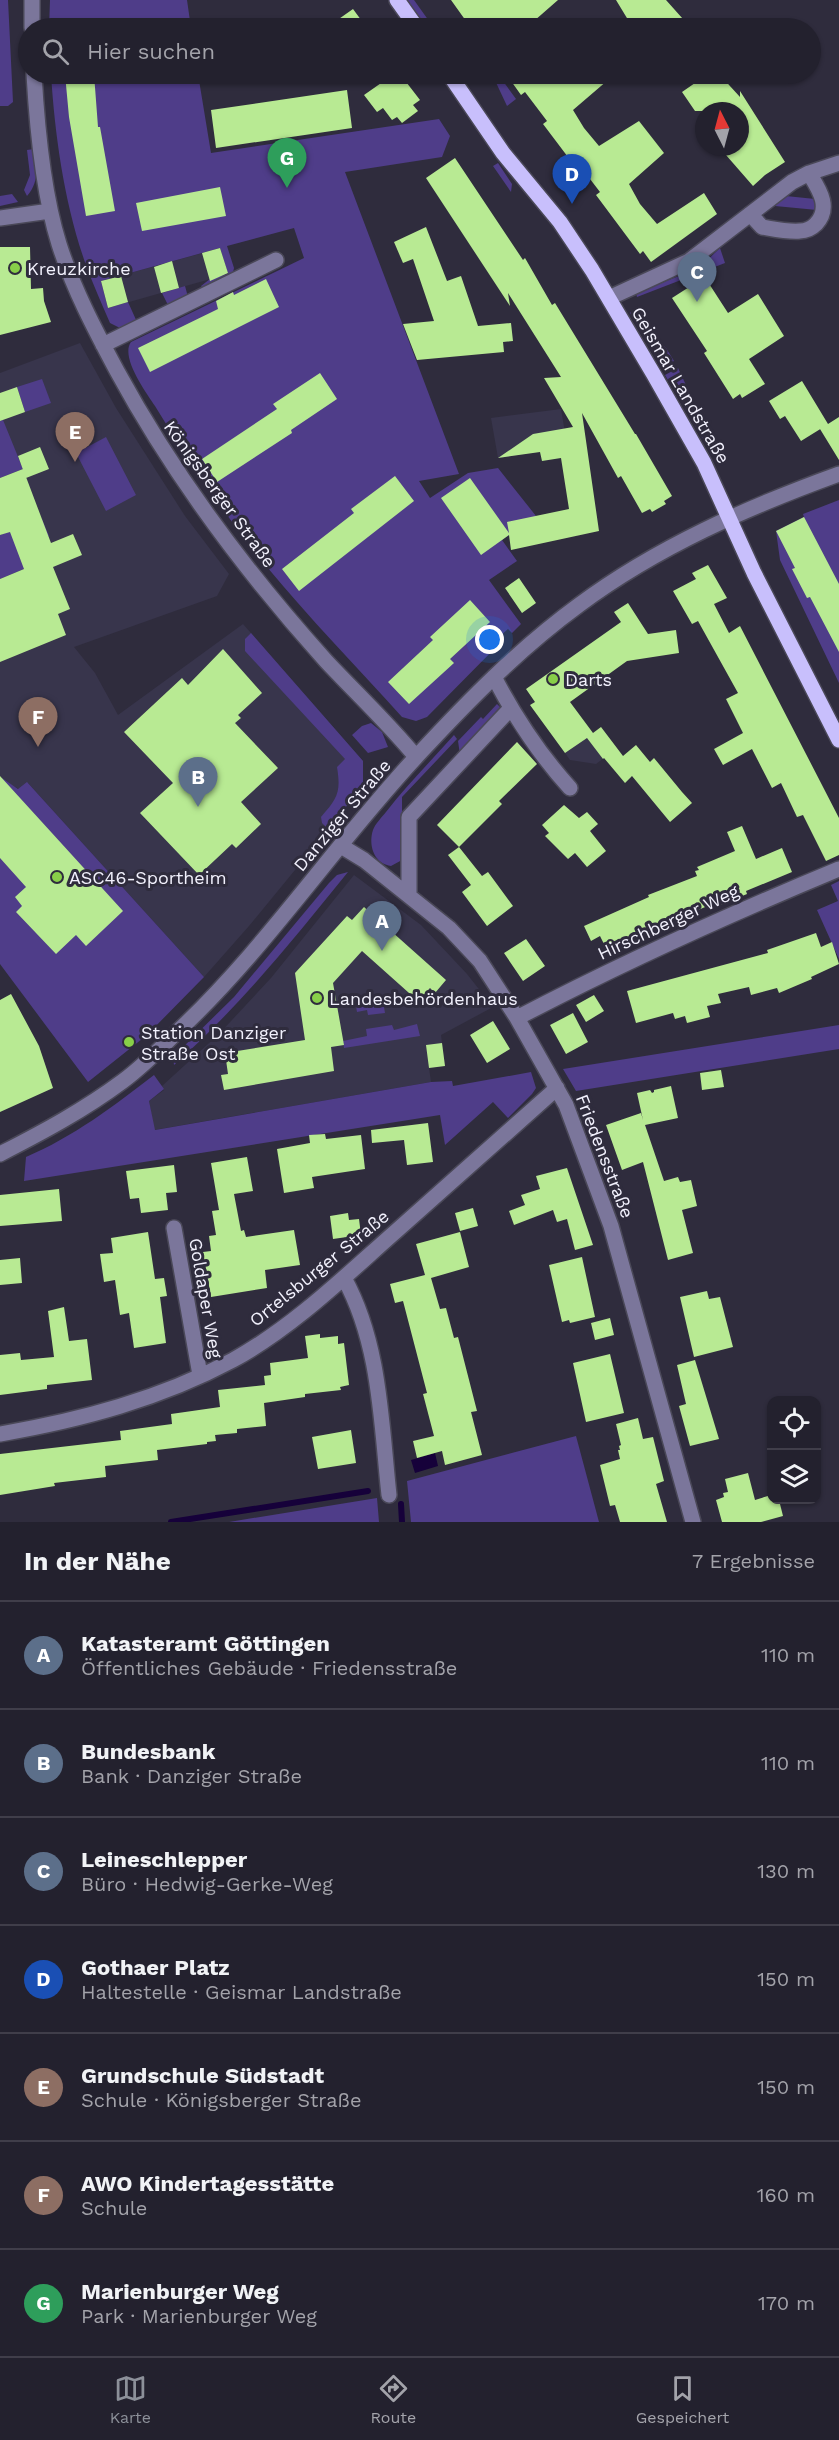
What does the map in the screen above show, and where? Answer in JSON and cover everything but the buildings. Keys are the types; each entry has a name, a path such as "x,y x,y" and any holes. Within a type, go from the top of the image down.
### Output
{"main road":[{"path":"397,0 410,18"},
{"name":"Geismar Landstraße","path":"456,84 503,153 560,222 609,298 705,463 754,573 839,740"}],"street":[{"path":"32,0 32,18"},
{"name":"Königsberger Straße","path":"35,84 50,211 70,276 103,345 145,423 202,508 263,586 326,660 416,757"},
{"path":"609,298 689,261 786,186 809,172 839,163"},
{"path":"750,214 762,227 800,231 814,226 821,217 824,206 820,192 809,172"},
{"path":"0,218 50,211"},
{"path":"103,345 276,260"},
{"name":"Danziger Straße","path":"0,1154 71,1117 125,1080 210,1002 278,924 416,757 494,677 579,604 651,559 730,519 778,496 839,474"},
{"path":"494,677 511,708 552,768 570,789"},
{"path":"409,896 409,817 511,708"},
{"name":"Friedensstraße","path":"341,846 364,860 449,928 480,961 517,1018 557,1089 579,1135 611,1226 693,1522"},
{"name":"Hirschberger Weg","path":"517,1018 700,927 839,869"},
{"name":"Ortelsburger Straße","path":"0,1434 95,1415 143,1399 233,1360 286,1326 344,1278 557,1089"},
{"name":"Goldaper Weg","path":"174,1228 200,1376"},
{"path":"344,1278 364,1320 374,1368 389,1495"}],"shaded area":[{"path":"0,0 8,0 13,102 8,106 0,106"},
{"path":"50,0 187,0 190,18 49,18"},
{"path":"407,0 414,0 427,18 420,18"},
{"path":"52,84 200,84 211,153 439,119 450,136 442,157 345,172 459,474 419,481 430,498 468,473 498,468 536,516 502,540 517,561 489,580 521,624 512,633 508,629 499,637 502,641 427,717 416,721 402,717 267,567 237,529 195,468 131,365 129,348 131,342 304,258 294,228 227,246 234,268 232,277 203,289 201,286 210,279 228,274 220,248 101,281 108,308 128,302 137,322 122,329 110,323 79,245 67,197 55,123"},
{"path":"497,84 505,84 516,99 507,106"},
{"path":"34,149 35,179 27,196 24,190 30,175 27,150"},
{"path":"498,163 512,184 511,192 493,166"},
{"path":"12,194 18,202 0,206 0,196"},
{"path":"786,196 815,199 817,210 775,206 780,199"},
{"path":"221,248 228,274 108,308 101,281"},
{"path":"720,248 725,263 637,297 636,293 699,268"},
{"path":"185,286 188,297 169,307 162,293"},
{"path":"631,312 666,348 674,361 661,368"},
{"path":"80,343 116,408 185,516 229,574 217,596 74,647 95,673 118,715 243,624 363,761 363,787 204,977 28,783 19,789 0,779 0,373"},
{"path":"678,368 720,458 718,464 665,375"},
{"path":"42,379 51,403 25,412 17,387"},
{"path":"561,409 569,456 551,450 498,458 491,418"},
{"path":"3,420 23,469 0,478 0,421"},
{"path":"106,437 136,495 106,511 76,453"},
{"path":"839,500 839,683 780,560 776,531 804,517 803,514"},
{"path":"42,519 49,536 36,542 43,561 0,579 0,535"},
{"path":"251,633 363,761 363,787 327,828 322,823 321,817 337,794 339,783 337,767 345,759 245,651 245,639"},
{"path":"497,704 501,708 460,755 458,741"},
{"path":"371,723 382,732 388,747 368,753 352,735 362,726"},
{"path":"601,727 617,748 596,764 570,760 565,753"},
{"path":"454,735 457,739 402,797 402,860 391,866 380,862 371,842 374,828 402,792"},
{"name":"ASC46-Sportheim","path":"2,778 18,789 27,782 204,977 147,1035 88,1082 0,964 0,779"},
{"path":"348,872 243,996 174,1065 173,1057 234,997 329,883 337,875"},
{"name":"Landesbehördenhaus","path":"354,875 421,925 467,974 493,1007 441,1035 445,1066 429,1068 431,1082 154,1130 149,1101 164,1090 162,1086 219,1034 271,978"},
{"path":"839,881 839,959 817,910 838,901 831,885"},
{"path":"359,994 360,999 365,998 366,1004 373,1003 374,1008 384,1007 385,1013 368,1015 367,1010 357,1012 355,1000 344,1001 344,996"},
{"path":"417,1024 420,1036 344,1048 343,1041 367,1036 366,1029 392,1025 394,1030"},
{"path":"839,1025 839,1049 576,1091 563,1069"},
{"path":"531,1072 536,1088 508,1118 493,1102 445,1145 440,1115 24,1181 26,1157 77,1130 154,1075 164,1089 149,1101 155,1130 431,1082 452,1081 453,1086"},
{"path":"576,1436 599,1522 411,1522 407,1481"},
{"path":"435,1453 438,1466 415,1473 411,1460"},
{"path":"377,1498 379,1522 229,1522"}],"waterway":[{"path":"171,1522 368,1491"},
{"path":"401,1504 402,1522"}],"place":[{"name":"Marienburger Weg","path":"287,188"},
{"name":"Gothaer Platz","path":"572,204"},
{"name":"Kreuzkirche","path":"15,268"},
{"name":"Leineschlepper","path":"697,302"},
{"name":"Grundschule Südstadt","path":"75,462"},
{"name":"Darts","path":"553,679"},
{"name":"AWO Kindertagesstätte","path":"38,747"},
{"name":"Bundesbank","path":"198,807"},
{"name":"ASC46-Sportheim","path":"57,877"},
{"name":"Katasteramt Göttingen","path":"382,951"},
{"name":"Landesbehördenhaus","path":"317,998"},
{"name":"Station Danziger Straße Ost","path":"129,1042"}]}
